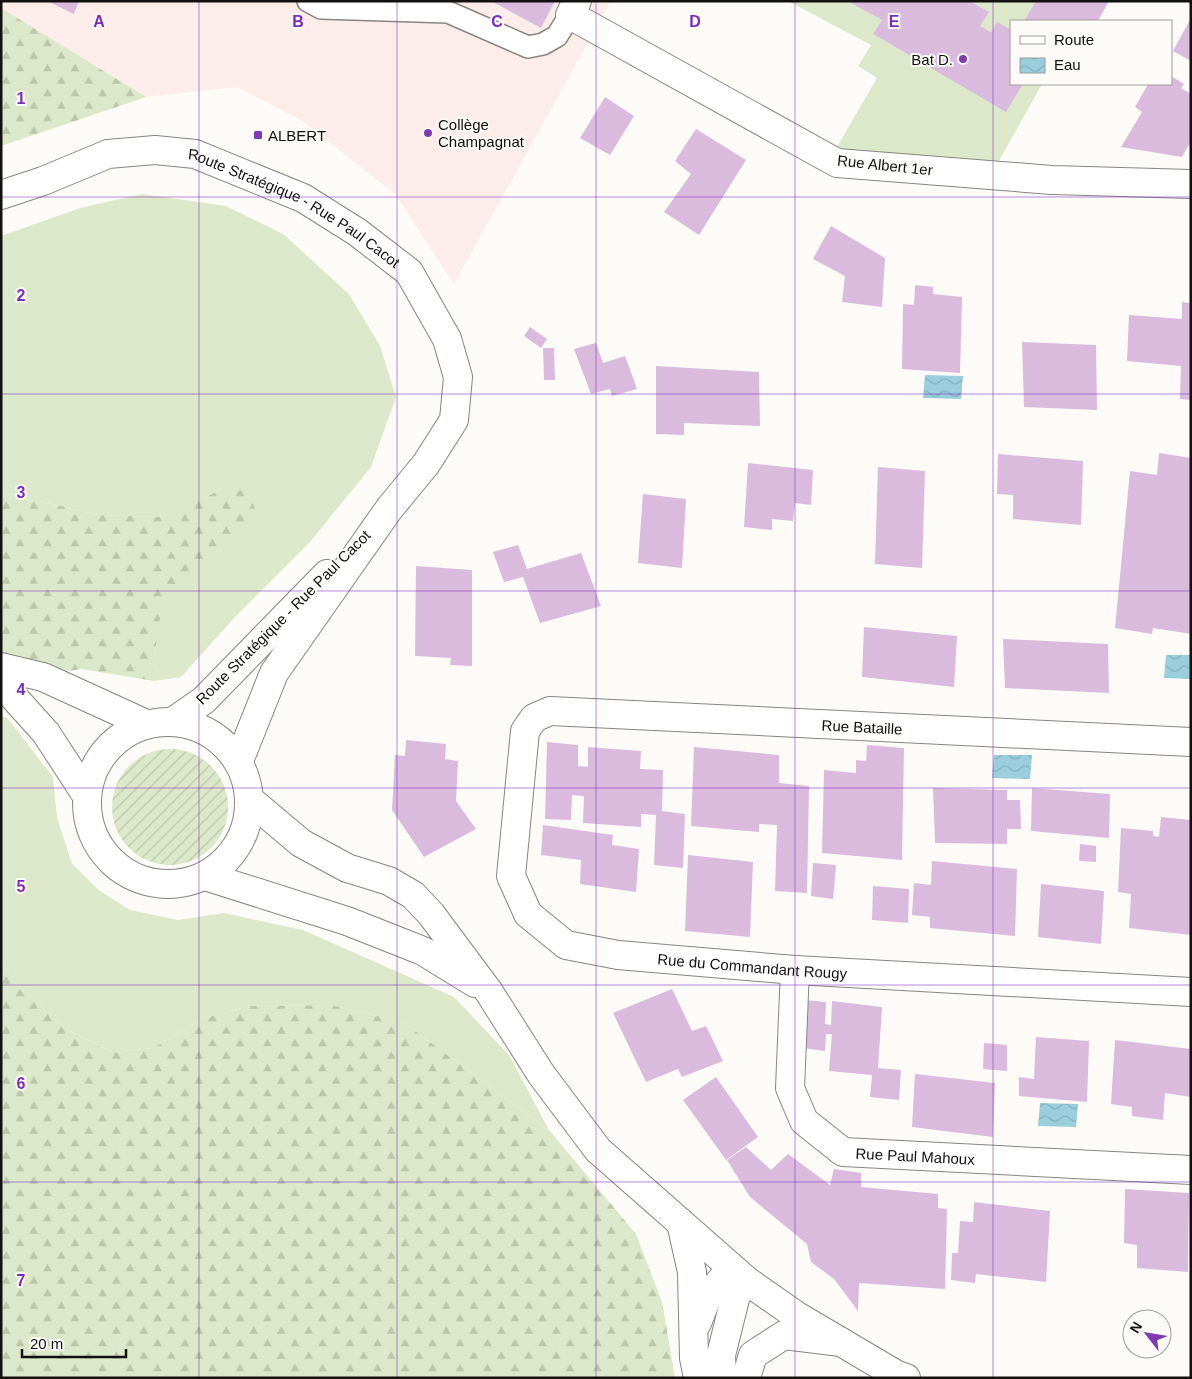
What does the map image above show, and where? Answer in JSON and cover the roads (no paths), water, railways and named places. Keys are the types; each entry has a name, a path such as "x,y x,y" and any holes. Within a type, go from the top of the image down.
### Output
{"street":[{"name":"Rue Albert 1er","path":"574,8 837,162 1052,180 1191,184"},
{"name":"Route Stratégique - Rue Paul Cacot","path":"1,195 43,181 108,154 155,150 195,154 303,198 357,232 409,272 447,339 458,377 454,420 426,464 389,509 274,672 239,761"},
{"name":"Route Stratégique - Rue Paul Cacot","path":"174,721 204,700 389,509"},
{"path":"1,667 44,677 146,724"},
{"path":"1,689 11,694 46,733 87,796"},
{"name":"Rue Bataille","path":"534,718 550,711 1191,742"},
{"name":"Rue du Commandant Rougy","path":"534,718 525,731 510,876 528,914 566,945 618,954 795,970 1191,992"},
{"path":"174,721 200,727 222,741 239,761 247,779 250,800 248,823 239,844 224,862 205,876 181,884 157,884 133,877 112,863 97,844 88,821 87,796 92,772 105,751 124,734 146,724 174,721"},
{"path":"250,800 301,843 347,868 389,881 413,895 431,914 490,992 541,1074 598,1150 739,1275 797,1316 906,1378"},
{"path":"205,876 347,921 423,951 490,992"},
{"name":"Rue Paul Mahoux","path":"795,970 790,1088 804,1120 843,1152 1191,1170"},
{"path":"681,1223 692,1272 694,1358 698,1378"},
{"path":"694,1332 709,1293 739,1275"},
{"path":"722,1378 721,1355 739,1275"},
{"path":"746,1378 753,1355 784,1335 841,1342"}],"lane":[{"path":"308,1 321,8 448,12"},
{"path":"426,1 528,47 544,44 557,36 574,8"}],"water":[{"path":"925,375 963,376 961,399 923,398"},
{"path":"1166,655 1191,655 1191,679 1164,678"},
{"path":"994,755 1032,755 1030,779 992,778"},
{"path":"1040,1103 1078,1104 1076,1127 1038,1126"}],"place":[{"name":"Bat D.","path":"963,59"},
{"name":"Collège Champagnat","path":"428,133"},
{"name":"ALBERT","path":"258,135"}]}
